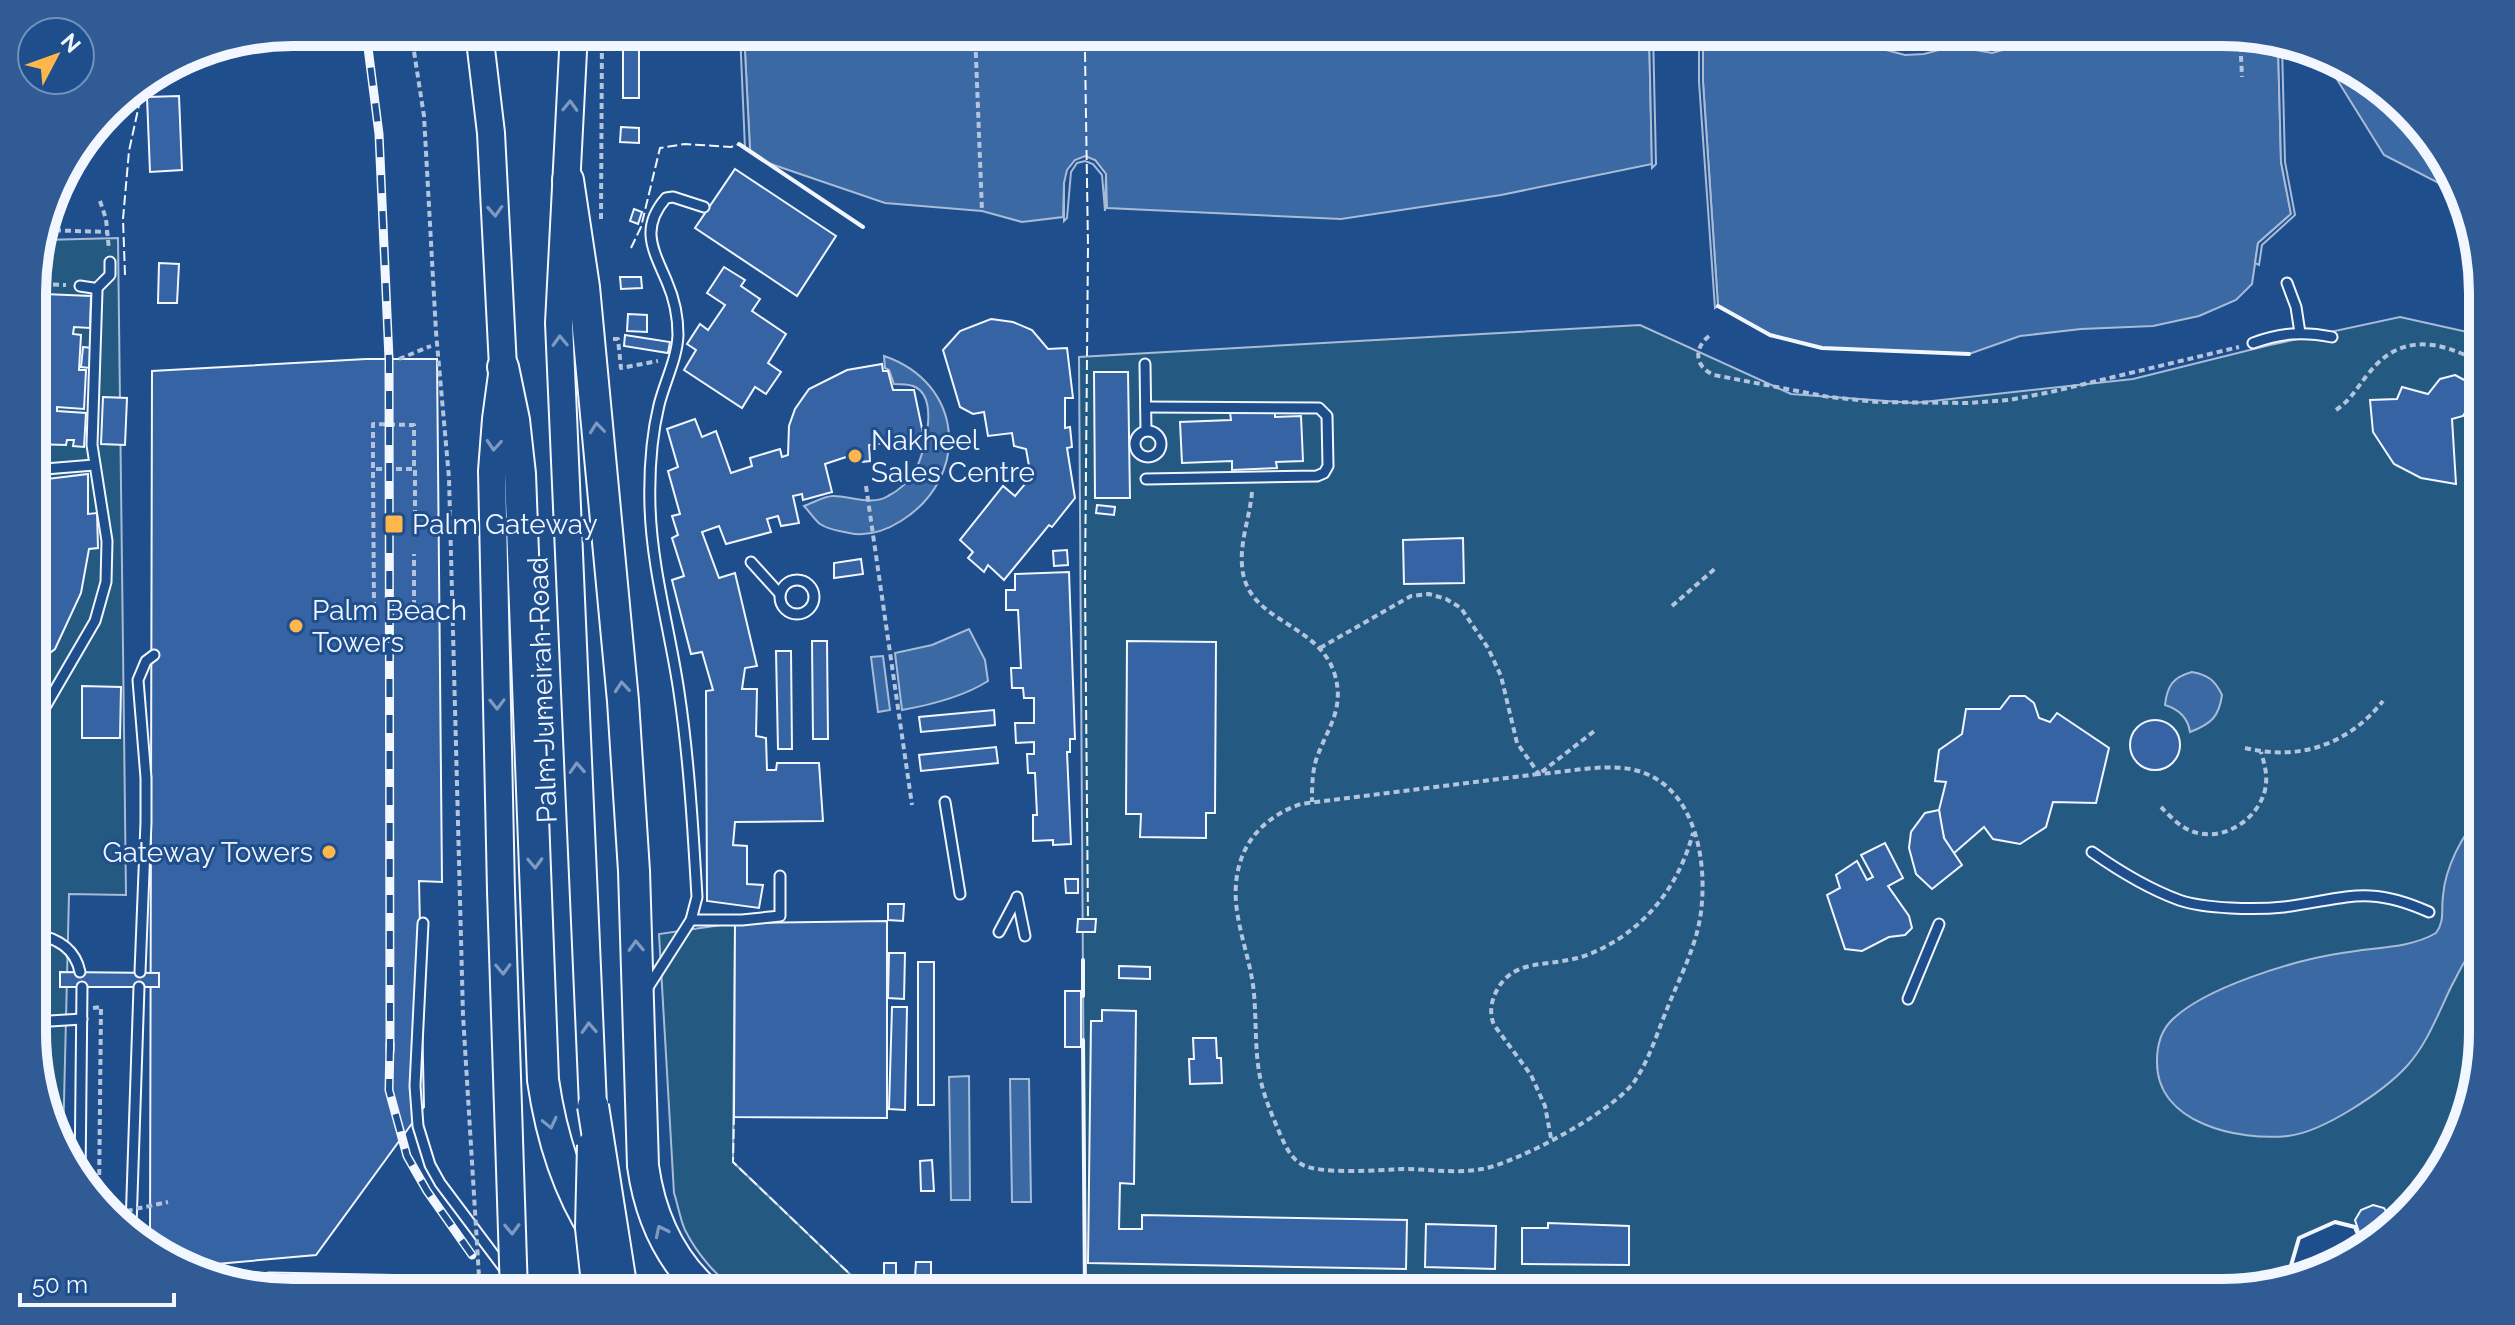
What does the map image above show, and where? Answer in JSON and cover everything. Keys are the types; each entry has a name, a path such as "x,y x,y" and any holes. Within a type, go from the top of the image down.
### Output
{"main road":[{"path":"481,47 491,133 503,367 514,420 520,474 543,1080 554,1139 569,1181 623,1279"},
{"name":"Palm Jumeirah Road","path":"573,47 559,323 593,1106 589,1228 594,1279"},
{"path":"568,180 587,323 623,701 634,871 643,1166 652,1212 674,1255 695,1279"},
{"path":"503,367 492,471 501,891 517,1279"},
{"path":"593,1106 618,1266 623,1279"}],"lane":[{"path":"638,1002 691,920 697,897 683,722 658,588 650,510 656,415 674,358 677,315 653,253 651,228 666,198 673,197 704,207"},
{"path":"46,705 85,640 102,602 106,582 107,541 92,436 96,289 110,275 110,262"},
{"path":"2287,283 2296,307 2300,333"},
{"path":"80,286 96,289"},
{"path":"2253,343 2284,334 2332,337"},
{"path":"1145,364 1146,431"},
{"path":"1146,407 1315,408 1326,412 1328,466 1324,473 1317,476 1146,479"},
{"path":"47,469 94,465"},
{"path":"751,562 780,594"},
{"path":"140,972 146,778 138,680 146,661 154,655"},
{"path":"945,802 960,894"},
{"path":"2092,852 2128,875 2181,901 2257,908 2282,907 2351,894 2391,897 2429,912"},
{"path":"691,920 780,916 780,876"},
{"path":"999,932 1017,897 1025,936"},
{"path":"423,923 415,1086 418,1126 423,1146 440,1183 508,1279"},
{"path":"1908,999 1939,924"},
{"path":"46,935 67,947 80,972"},
{"path":"80,1158 82,987"},
{"path":"131,1219 139,987"},
{"path":"46,1021 82,1019"},
{"path":"279,1278 319,1279"}],"path":[{"path":"413,47 424,116 436,332 449,478 463,1015 479,1279"},
{"path":"601,221 602,47"},
{"path":"976,47 982,211"},
{"path":"2241,47 2242,77"},
{"path":"100,201 110,262"},
{"path":"54,230 107,232"},
{"path":"47,285 80,286"},
{"path":"1709,336 1702,341 1697,358 1700,366 1714,375 1829,397 1927,404 2009,400 2253,343"},
{"path":"2336,410 2355,395 2378,362 2402,348 2430,344 2444,346 2469,357"},
{"path":"399,359 431,346"},
{"path":"621,368 674,358"},
{"path":"414,466 414,425 373,424 373,469 415,469 415,525"},
{"path":"373,472 374,606"},
{"path":"1253,478 1242,554 1243,577 1248,590 1265,610 1300,631 1320,648 1334,672 1338,698 1333,725 1312,775 1312,802"},
{"path":"866,486 912,805"},
{"path":"414,554 414,606"},
{"path":"1672,606 1717,567"},
{"path":"1320,648 1411,596 1429,594 1446,599 1461,608 1488,648 1501,676 1517,743 1539,774"},
{"path":"2245,748 2261,752 2296,753 2330,744 2359,726 2383,701"},
{"path":"1539,774 1597,729"},
{"path":"2161,807 2185,828 2200,833 2224,832 2235,828 2253,813 2264,791 2265,768 2261,752"},
{"path":"1615,768 1652,776 1682,803 1694,831 1703,894 1695,946 1645,1063 1632,1085 1620,1098 1551,1139 1496,1166 1465,1171 1368,1171 1310,1168 1301,1164 1287,1149 1269,1108 1259,1073 1253,984 1238,924 1235,896 1240,862 1259,829 1280,813 1312,802 1539,774 1615,768"},
{"path":"1551,1139 1545,1106 1531,1075 1494,1025 1491,1017 1494,996 1505,978 1513,972 1542,963 1572,960 1594,952 1634,928 1651,913 1678,875 1694,831"},
{"path":"124,1212 168,1202"},
{"path":"979,1279 998,1279"}],"shaded area":[{"path":"1649,46 1652,164 1501,195 1341,219 1107,208 1106,174 1095,160 1075,160 1064,183 1063,217 1022,222 982,211 885,203 768,163 750,150 745,47"},
{"path":"1703,46 1872,46 1905,55 1924,54 1953,46 1976,50 2006,49 2008,46 2222,46 2278,52 2281,162 2291,214 2258,243 2252,284 2236,300 2199,316 2153,326 2081,329 2020,336 1969,354 1822,348 1770,335 1718,306"},
{"path":"2332,72 2373,97 2397,118 2418,142 2444,186 2384,155"},
{"path":"118,238 126,895 69,894 63,1123 48,1065 46,1032 47,276 52,240"},
{"path":"2400,317 2469,332 2467,1065 2461,1096 2444,1141 2408,1195 2385,1218 2360,1236 2355,1227 2335,1222 2299,1238 2290,1269 2239,1278 1085,1279 1079,357 1640,325 1791,394 1914,403 2133,379"},
{"path":"884,356 911,369 930,387 943,408 949,432 947,457 939,480 924,502 901,521 870,534 830,529 820,524 804,506 830,496 882,499 900,489 910,478 923,451 928,425 926,401 913,386 894,384 889,370 885,368"},
{"path":"969,629 985,660 988,681 946,700 902,710 895,653 932,645"},
{"path":"883,656 890,710 878,712 871,657"},
{"path":"2192,672 2210,679 2222,695 2213,719 2190,732 2182,715 2165,705 2172,683"},
{"path":"2468,831 2469,956 2420,1048 2396,1076 2368,1099 2335,1119 2288,1136 2268,1137 2225,1131 2185,1114 2170,1100 2160,1083 2157,1061 2160,1040 2170,1022 2204,998 2250,977 2322,957 2402,945 2436,933 2442,920 2444,886 2451,863"},
{"path":"735,923 733,1162 855,1279 723,1279 690,1239 674,1193 659,934"},
{"path":"969,1076 970,1200 951,1200 949,1077"},
{"path":"1010,1079 1029,1079 1031,1202 1012,1202"}],"pier":[{"path":"1649,46 1653,46 1656,164 1652,168"},
{"path":"1699,46 1703,46 1718,306 1715,308"},
{"path":"1970,46 1984,46 2009,46 1992,53"},
{"path":"741,47 745,47 750,150 745,148"},
{"path":"2278,52 2282,53 2285,162 2295,215 2262,245 2259,265 2255,263 2258,243 2291,214 2281,162"},
{"path":"1085,156 1095,160 1106,174 1105,211 1102,175 1093,164 1085,161 1077,163 1071,172 1067,218 1064,221 1067,170 1075,160"}],"building":[{"path":"623,47 639,48 639,98 623,98"},
{"path":"179,96 182,170 150,172 147,97"},
{"path":"621,127 639,128 639,143 620,142"},
{"path":"735,169 836,236 797,296 695,228"},
{"path":"634,209 642,212 638,224 630,221"},
{"path":"159,263 179,264 177,303 158,303"},
{"path":"724,267 745,280 741,286 760,299 752,311 786,334 768,363 781,372 766,394 755,387 742,408 684,370 696,350 687,344 700,324 708,330 725,305 707,293"},
{"path":"620,277 641,277 642,288 621,289"},
{"path":"47,294 91,296 90,328 74,327 73,334 81,335 79,370 86,370 84,409 57,407 57,411 86,413 84,447 73,446 74,440 67,440 66,445 47,444"},
{"path":"628,314 647,315 647,332 627,331"},
{"path":"991,319 1013,322 1032,330 1048,349 1067,348 1073,398 1065,398 1065,428 1070,427 1072,447 1067,448 1075,498 1004,580 988,565 984,572 968,558 973,552 960,540 1003,486 1015,496 1031,477 1026,449 1014,446 1012,433 988,436 984,412 973,414 960,407 943,350 960,331"},
{"path":"625,335 670,342 668,353 624,346"},
{"path":"83,347 92,348 90,368 81,367"},
{"name":"Palm Beach Towers","path":"366,359 437,359 442,882 419,881 424,1107 316,1255 210,1265 184,1254 150,1233 152,371"},
{"path":"882,364 883,371 888,371 893,390 914,390 924,438 869,445 870,461 852,463 849,456 825,464 832,492 803,500 802,494 793,496 799,523 781,526 778,516 767,519 771,532 726,544 719,526 702,532 719,578 735,573 757,666 745,668 742,689 757,689 756,736 766,738 767,770 776,770 777,763 819,763 823,821 735,822 733,845 747,846 747,884 763,885 759,908 707,901 706,691 713,690 702,652 691,654 672,580 684,576 672,538 678,535 672,516 680,514 668,471 678,467 667,429 695,419 702,437 716,431 731,473 752,466 750,458 780,449 782,457 788,455 789,426 795,409 809,389 847,370"},
{"path":"1094,372 1128,372 1130,498 1095,498"},
{"path":"2455,375 2469,385 2469,406 2463,416 2452,419 2456,484 2421,478 2394,464 2373,432 2370,400 2397,399 2402,387 2428,394 2440,379"},
{"path":"103,397 127,398 125,445 101,444"},
{"path":"1275,411 1275,417 1301,416 1303,461 1276,462 1277,468 1232,470 1232,461 1182,463 1180,422 1231,420 1230,412"},
{"path":"88,474 88,514 97,513 98,548 89,549 81,593 55,649 46,656 48,545 47,479"},
{"path":"1097,505 1115,507 1114,515 1096,513"},
{"path":"1463,538 1464,583 1404,584 1403,540"},
{"path":"1067,550 1068,565 1054,566 1053,551"},
{"path":"861,559 863,574 834,578 834,563"},
{"path":"1069,572 1075,739 1070,739 1070,752 1067,752 1071,844 1053,845 1053,840 1033,841 1033,815 1037,815 1035,773 1028,773 1027,754 1034,754 1034,742 1016,743 1015,723 1034,723 1034,698 1024,698 1023,688 1012,688 1011,668 1021,668 1018,610 1006,610 1006,590 1015,590 1015,574"},
{"path":"812,641 827,641 828,739 813,739"},
{"path":"1127,641 1216,642 1215,813 1206,813 1206,838 1140,837 1141,814 1126,814"},
{"path":"776,651 791,651 792,749 778,749"},
{"path":"82,686 121,687 120,738 82,738"},
{"path":"2010,696 2025,696 2034,703 2039,718 2050,722 2057,713 2109,748 2096,803 2053,802 2046,827 2020,844 1993,839 1984,827 1953,854 1944,838 1940,821 1939,810 1946,782 1935,781 1939,750 1962,734 1966,709 2000,709"},
{"path":"994,710 995,725 921,732 919,717"},
{"path":"2155,720 2173,727 2180,745 2173,763 2155,770 2137,763 2130,745 2137,727"},
{"path":"996,747 998,763 921,771 919,755"},
{"path":"1939,810 1944,838 1962,865 1932,889 1916,874 1909,848 1911,832 1925,813"},
{"path":"1885,843 1903,878 1888,886 1909,916 1912,928 1905,935 1889,937 1862,951 1845,949 1827,895 1840,888 1836,875 1857,861 1867,880 1873,877 1861,855"},
{"path":"1065,879 1078,879 1078,893 1066,893"},
{"path":"888,904 904,904 903,921 888,920"},
{"path":"1078,919 1096,919 1095,932 1077,932"},
{"path":"887,921 887,1118 734,1117 735,923"},
{"path":"889,953 905,953 904,999 888,998"},
{"path":"918,962 934,962 934,1105 918,1105"},
{"path":"1119,966 1150,967 1150,979 1119,978"},
{"path":"60,972 159,973 159,987 60,987"},
{"path":"1065,991 1081,991 1081,1047 1065,1047"},
{"path":"892,1007 907,1007 905,1110 889,1109"},
{"path":"1102,1010 1136,1011 1134,1184 1120,1183 1119,1229 1142,1229 1142,1215 1407,1220 1406,1269 1088,1263 1091,1021 1102,1021"},
{"path":"1193,1038 1216,1038 1222,1083 1190,1084 1189,1059 1194,1059"},
{"path":"932,1160 934,1191 921,1191 920,1161"},
{"path":"2373,1205 2384,1208 2388,1215 2360,1236 2355,1220 2361,1210"},
{"path":"1548,1223 1629,1226 1629,1265 1522,1264 1522,1228 1548,1228"},
{"path":"1426,1224 1496,1226 1495,1269 1425,1267"},
{"path":"916,1262 931,1262 931,1277 915,1277"},
{"path":"884,1263 896,1263 896,1276 884,1275"}],"railway":[{"path":"368,47 379,134 389,359 390,1051"},
{"path":"390,1043 389,1090 407,1156 427,1191 472,1255"}],"fence":[{"path":"1085,52 1088,919"},
{"path":"125,275 123,219 129,151 140,100"},
{"path":"631,248 641,227 660,148 685,144 731,147 739,144"},
{"path":"734,1115 733,1162 855,1279"}],"wall":[{"path":"739,144 863,227"},
{"path":"1718,306 1770,335 1822,348 1969,354"},
{"path":"1083,960 1083,996"},
{"path":"1083,1040 1085,1279"},
{"path":"2290,1269 2299,1238 2335,1222 2355,1227 2357,1232"}],"place":[{"name":"Nakheel Sales Centre","path":"855,456"},
{"name":"Palm Gateway","path":"394,524"},
{"name":"Palm Beach Towers","path":"296,626"},
{"name":"Gateway Towers","path":"329,852"}]}
